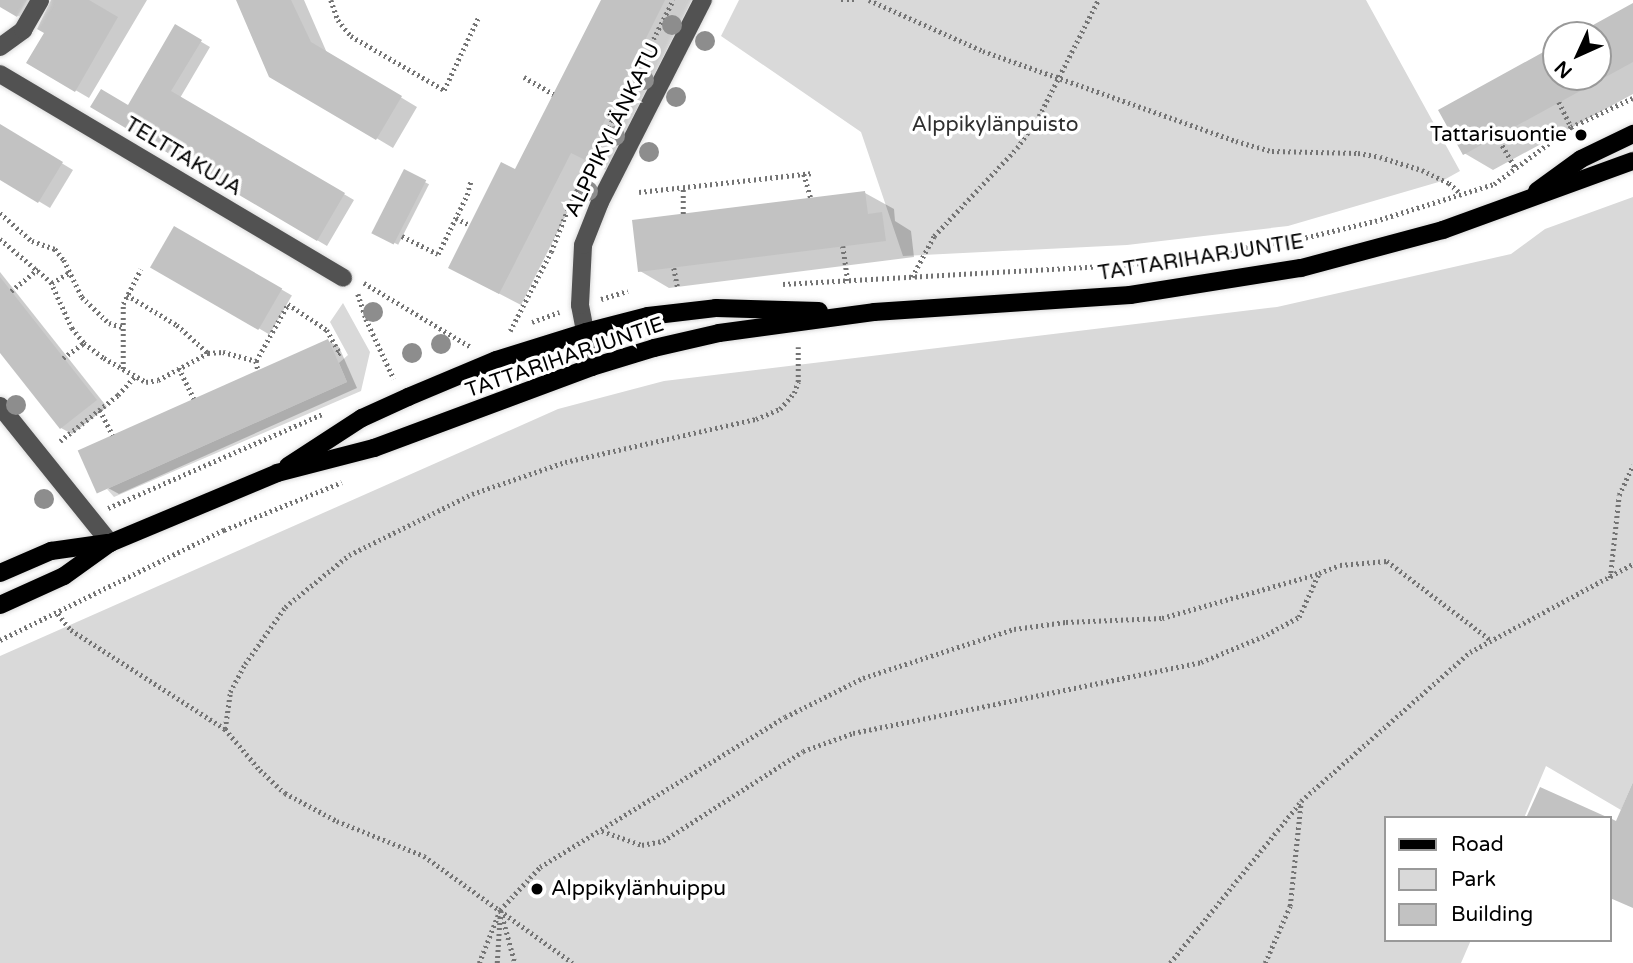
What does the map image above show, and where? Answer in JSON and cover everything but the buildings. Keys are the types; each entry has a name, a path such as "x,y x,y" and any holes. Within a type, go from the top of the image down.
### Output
{"main road":[{"name":"TATTARIHARJUNTIE","path":"1526,199 1581,159 1633,134"},
{"name":"TATTARIHARJUNTIE","path":"0,605 64,576 110,543 277,473 374,448 592,367 654,348 719,333 874,312 1130,295 1301,268 1443,230 1590,179 1633,161"},
{"name":"TATTARIHARJUNTIE","path":"277,473 362,418 496,360 586,332 648,316 716,308 874,312"},
{"name":"TATTARIHARJUNTIE","path":"0,573 51,551 110,543"}],"street":[{"path":"0,47 23,30 40,0"},
{"name":"ALPPIKYLÄNKATU","path":"592,367 580,304 583,245 600,202 703,0"},
{"name":"TELTTAKUJA","path":"0,74 343,278"},
{"path":"0,406 110,543"}],"path":[{"path":"331,0 338,20 351,36 444,90 478,18"},
{"path":"841,0 854,0"},
{"path":"869,0 982,51 1272,151 1358,153 1380,157 1422,170 1448,183 1461,194"},
{"path":"912,277 934,236 1017,148 1039,116 1098,0"},
{"path":"524,77 553,94"},
{"path":"770,285 1126,265 1295,240 1375,221 1494,184 1569,129 1633,99"},
{"path":"1559,102 1572,140"},
{"path":"1617,105 1622,116"},
{"path":"1497,136 1516,169"},
{"path":"639,192 813,173"},
{"path":"804,174 811,198"},
{"path":"402,236 438,254 471,180"},
{"path":"682,214 683,187"},
{"path":"0,213 32,241 55,249 82,297 109,323 122,327"},
{"path":"456,218 470,225"},
{"path":"0,239 52,283 72,328 85,343 134,377 146,382 158,380 208,353 223,352 256,360"},
{"path":"844,246 848,281"},
{"path":"674,268 678,290"},
{"path":"11,291 38,269"},
{"path":"122,370 123,304 141,269"},
{"path":"52,283 70,272"},
{"path":"343,278 364,283 472,348 462,352"},
{"path":"343,278 357,291 366,319 396,382"},
{"path":"666,291 691,290"},
{"path":"127,295 177,326 208,353"},
{"path":"258,370 256,360 288,304 327,330 340,353 336,356"},
{"path":"498,336 543,317"},
{"path":"64,358 85,343"},
{"path":"785,349 811,345"},
{"path":"225,729 230,692 245,664 285,607 349,555 472,494 565,462 756,419 780,409 794,393 798,382 798,347"},
{"path":"179,368 194,399"},
{"path":"60,441 100,410 134,377"},
{"path":"383,387 407,377"},
{"path":"88,516 334,409"},
{"path":"100,410 113,435"},
{"path":"1610,579 1619,495 1633,465"},
{"path":"0,640 58,614 224,530 354,478"},
{"path":"479,963 500,910 540,867 785,717 863,678 1014,629 1066,622 1162,618 1340,565 1387,561 1492,641"},
{"path":"1170,963 1301,801 1470,652 1610,579 1633,564"},
{"path":"602,831 642,845 663,841 803,751 853,733 1201,662 1262,637 1299,617 1319,573"},
{"path":"58,614 71,630 225,729 260,770 285,793 337,821 424,856 573,963"},
{"path":"1265,963 1290,906 1301,801"},
{"path":"497,963 500,910"},
{"path":"500,910 515,963"}],"green space":[{"name":"Alppikylänpuisto","path":"739,0 1366,0 1460,171 1442,181 1288,226 1127,245 903,256 861,132 721,36"},
{"path":"1633,197 1633,782 1621,810 1546,766 1525,816 1384,816 1384,942 1470,942 1461,963 0,963 0,656 558,409 664,381 1277,307 1511,254 1545,229"},
{"path":"343,303 370,352 361,391 114,497 107,489 347,382 339,363 348,355 330,322"}],"place":[{"name":"Tattarisuontie","path":"1581,135"},
{"name":"Alppikylänhuippu","path":"537,889"}]}
